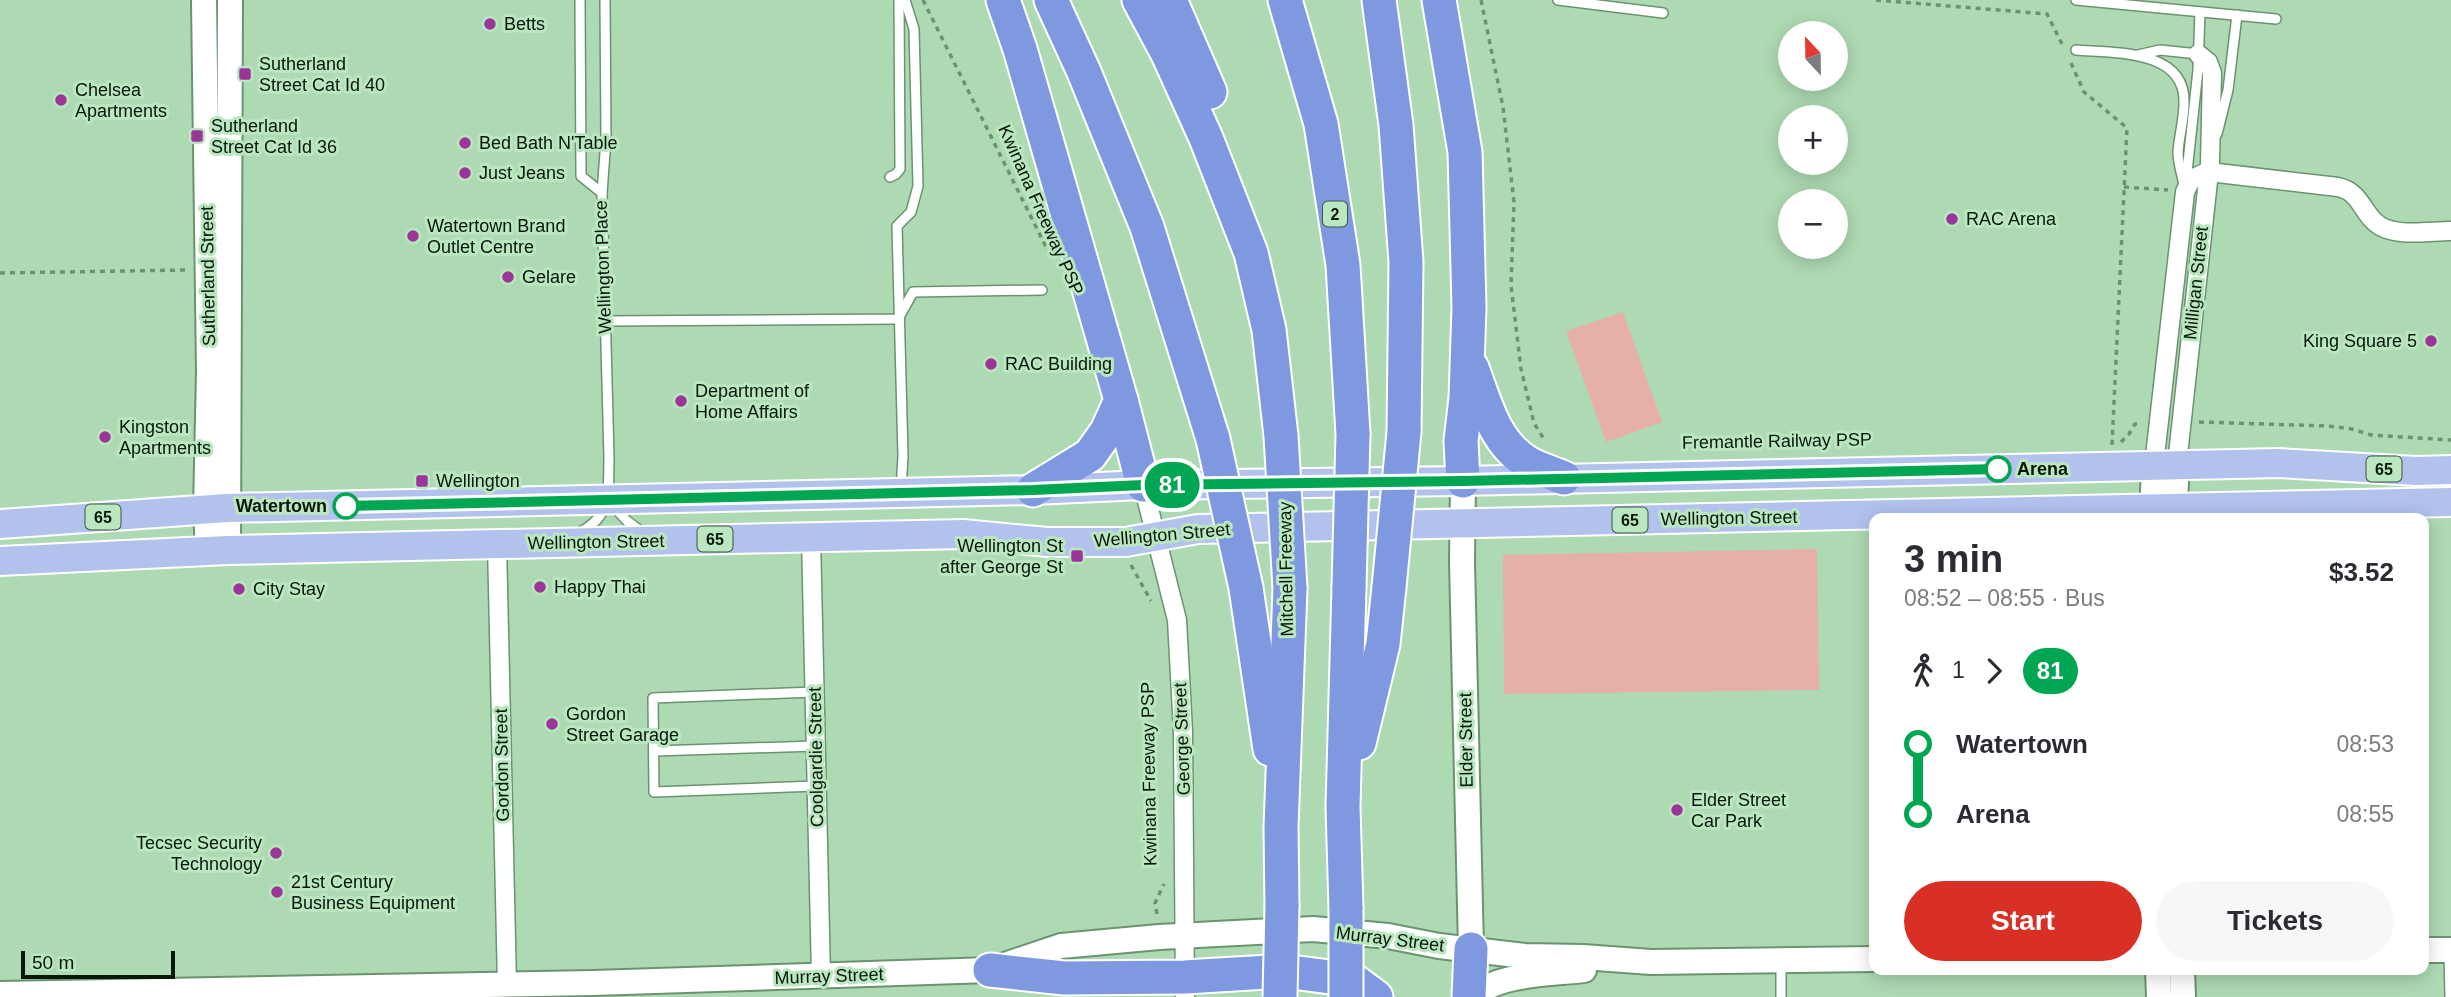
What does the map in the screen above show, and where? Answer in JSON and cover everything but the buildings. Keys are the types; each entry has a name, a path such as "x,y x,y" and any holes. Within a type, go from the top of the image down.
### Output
{"highway":[{"path":"1003,0 1020,48 1143,485"},
{"path":"1051,0 1084,72 1147,227 1213,439 1246,588 1281,827"},
{"name":"Mitchell Freeway","path":"1139,0 1168,54 1206,138 1251,253 1269,330 1281,436 1290,588 1281,827 1282,984"},
{"path":"1170,0 1211,94 1222,127 1242,192 1251,253"},
{"name":"2","path":"1285,0 1323,137 1343,265 1353,434 1343,807 1346,997"},
{"name":"2","path":"1343,807 1383,644 1404,432 1406,262 1396,125 1379,0"},
{"path":"1440,6 1465,152 1469,307 1466,398 1461,441 1463,481"},
{"path":"1467,356 1501,439 1528,463 1564,478"},
{"path":"1033,490 1090,455 1107,431 1121,400"},
{"path":"1471,949 1477,995"},
{"path":"989,970 1185,987 1282,984"},
{"path":"1241,997 1253,986 1353,980 1376,997"}],"main road":[{"name":"Sutherland Street","path":"204,0 209,372 218,550"},
{"name":"Sutherland Street","path":"216,509 230,0"},
{"name":"65","path":"0,524 216,509 1033,490 1143,485 1463,481 2279,463 2416,471 2451,470"},
{"name":"Milligan Street","path":"2163,513 2166,465"},
{"name":"Elder Street","path":"1463,481 1471,949"},
{"path":"901,493 923,513 963,534"},
{"name":"Wellington Street","path":"2163,513 2310,511 2451,502"},
{"name":"Wellington Street","path":"0,561 218,550 963,534 1047,542 1126,542 1198,529 1869,518"},
{"name":"Murray Street","path":"0,994 507,985 989,970 1060,946 1313,929 1388,936 1525,956 1651,962 1869,959"},
{"path":"2429,950 2450,950"},
{"name":"Murray Street","path":"1477,995 1510,979 1651,962"},
{"path":"2158,975 2159,997"},
{"path":"2182,975 2183,997"},
{"path":"715,997 734,979"}],"street":[{"name":"Milligan Street","path":"2166,465 2181,423 2209,168 2212,73 2208,62 2199,54"},
{"path":"2185,191 2189,181 2209,168 2344,188 2356,195 2370,218 2384,228 2451,231"},
{"name":"Milligan Street","path":"2166,465 2158,422 2185,191"},
{"name":"George Street","path":"1143,485 1177,620 1183,732 1185,987"},
{"name":"Coolgardie Street","path":"811,537 821,976"},
{"name":"Gordon Street","path":"497,544 507,985"}],"lane":[{"name":"Wellington Place","path":"580,0 581,176 602,193 608,500"},
{"path":"602,193 606,139 605,0"},
{"path":"890,177 900,169 902,0"},
{"path":"901,493 903,456 897,226 911,212 918,186 915,29 902,0"},
{"path":"1558,0 1663,13"},
{"path":"2076,0 2129,2 2276,19"},
{"name":"Milligan Street","path":"2185,191 2199,54 2200,12"},
{"path":"2209,168 2228,90 2237,15"},
{"path":"2076,50 2137,55 2158,62 2173,71 2182,85 2184,102 2178,155 2185,191"},
{"path":"2137,55 2160,50 2199,54"},
{"path":"898,319 913,292 1042,289"},
{"path":"606,321 898,319"},
{"path":"560,543 591,527 603,513 608,500 641,532 663,540"},
{"path":"814,692 653,698 654,792 817,786"},
{"path":"654,751 816,746"},
{"path":"2450,950 2451,997"},
{"path":"1780,961 1781,997"}],"path":[{"name":"Kwinana Freeway PSP","path":"923,0 1051,258"},
{"path":"1481,0 1503,107 1514,202 1512,294 1521,369 1534,423 1548,444"},
{"path":"1876,0 2048,14 2063,46"},
{"path":"2068,58 2084,92 2127,128 2111,447 2125,439 2135,424 2158,422"},
{"path":"2124,187 2185,191"},
{"path":"0,273 196,270"},
{"path":"2181,423 2328,426 2371,435 2451,440"},
{"path":"1128,560 1154,609"},
{"name":"Kwinana Freeway PSP","path":"1157,914 1155,903 1165,880"}],"shaded area":[{"path":"1623,312 1662,422 1606,442 1566,331"},
{"path":"1817,549 1819,690 1504,694 1503,555"}],"bus line":[{"name":"81","path":"346,506 1033,490 1143,485 1998,469"}],"place":[{"name":"Betts","path":"490,24"},
{"name":"Sutherland Street Cat Id 40","path":"245,74"},
{"name":"Chelsea Apartments","path":"61,100"},
{"name":"Sutherland Street Cat Id 36","path":"197,136"},
{"name":"Bed Bath N'Table","path":"465,143"},
{"name":"Just Jeans","path":"465,173"},
{"name":"RAC Arena","path":"1952,219"},
{"name":"Watertown Brand Outlet Centre","path":"413,236"},
{"name":"Gelare","path":"508,277"},
{"name":"King Square 5","path":"2431,341"},
{"name":"RAC Building","path":"991,364"},
{"name":"Department of Home Affairs","path":"681,401"},
{"name":"Kingston Apartments","path":"105,437"},
{"name":"Arena","path":"1998,469"},
{"name":"Wellington","path":"422,481"},
{"name":"Watertown","path":"346,506"},
{"name":"Wellington St after George St","path":"1077,556"},
{"name":"Happy Thai","path":"540,587"},
{"name":"City Stay","path":"239,589"},
{"name":"Gordon Street Garage","path":"552,724"},
{"name":"Elder Street Car Park","path":"1677,810"},
{"name":"Tecsec Security Technology","path":"276,853"},
{"name":"21st Century Business Equipment","path":"277,892"}]}
